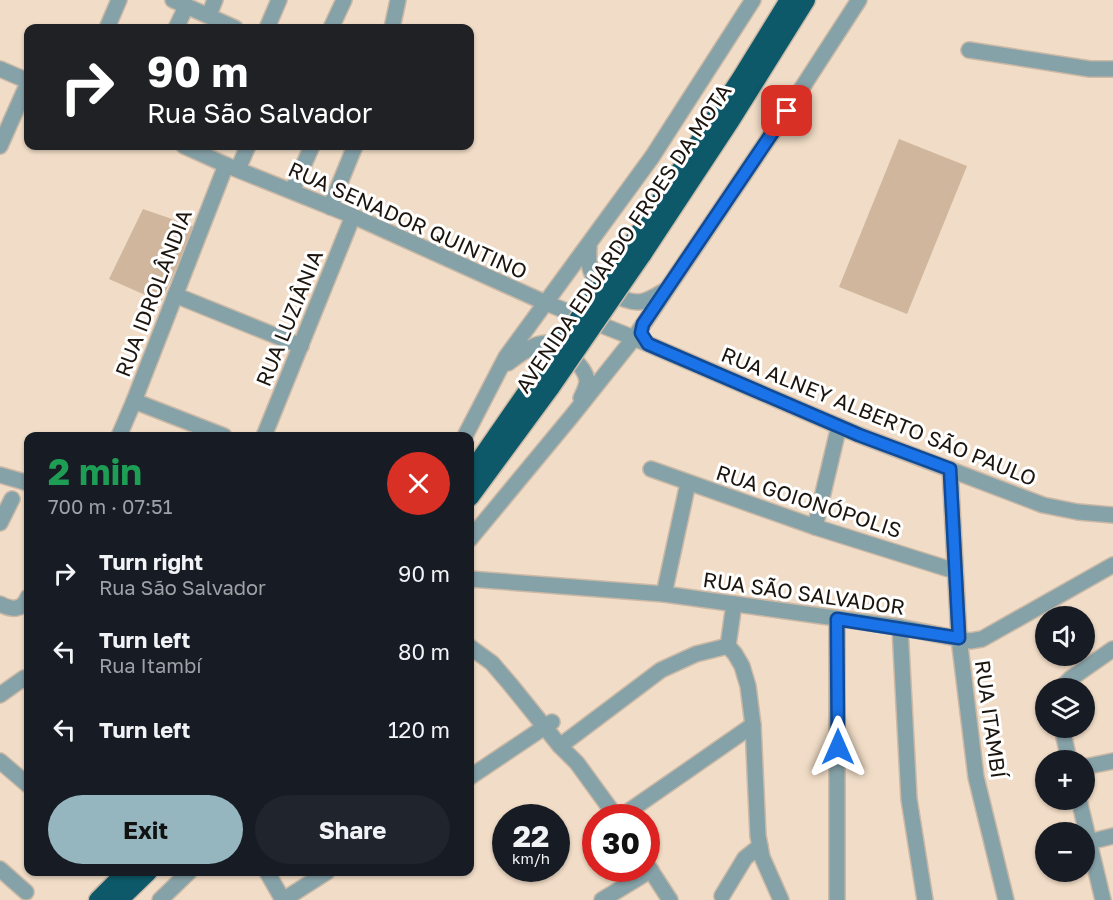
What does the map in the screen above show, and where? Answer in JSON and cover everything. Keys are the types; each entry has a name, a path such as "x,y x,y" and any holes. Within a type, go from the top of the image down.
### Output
{"highway":[{"name":"AVENIDA EDUARDO FROES DA MOTA","path":"638,248 789,0"},
{"name":"AVENIDA EDUARDO FROES DA MOTA","path":"474,491 543,384 731,120 806,0"},
{"name":"AVENIDA EDUARDO FROES DA MOTA","path":"474,469 543,384"},
{"path":"98,900 122,876"},
{"path":"120,900 144,876"}],"street":[{"path":"108,24 119,0"},
{"path":"208,15 215,0"},
{"path":"269,24 279,0"},
{"path":"333,24 344,0"},
{"path":"393,24 398,0"},
{"path":"467,432 507,357 652,157 753,0"},
{"path":"474,534 634,338 859,0"},
{"path":"176,24 179,3 227,24"},
{"path":"969,50 1090,69 1113,69"},
{"path":"0,69 24,80"},
{"path":"0,146 24,91"},
{"name":"RUA SENADOR QUINTINO","path":"194,150 353,216 546,303 634,338"},
{"name":"RUA IDROLÂNDIA","path":"121,432 175,294 232,167 245,150"},
{"path":"292,191 310,150"},
{"path":"330,207 353,150"},
{"name":"RUA LUZIÂNIA","path":"266,432 353,216"},
{"path":"589,244 590,268 594,277 626,300 640,302 655,297 666,289"},
{"path":"559,285 561,299 571,313"},
{"path":"175,294 301,346"},
{"path":"643,324 641,333 648,344"},
{"path":"616,331 622,344 620,356"},
{"name":"RUA ALNEY ALBERTO SÃO PAULO","path":"634,338 839,426 1043,505 1078,512 1113,515"},
{"path":"500,370 520,355 545,343 566,353 576,361 587,381 585,390 571,417"},
{"path":"134,401 214,432"},
{"path":"815,528 839,426"},
{"name":"RUA GOIONÓPOLIS","path":"651,469 815,528 955,571"},
{"name":"RUA ITAMBÍ","path":"950,469 959,638 976,777 1006,900"},
{"path":"0,475 24,482"},
{"path":"664,594 688,483"},
{"path":"0,523 12,500"},
{"name":"RUA SÃO SALVADOR","path":"474,579 664,594 900,627 970,641 982,639 1113,565"},
{"path":"734,603 728,646 742,666 748,686 753,725 760,846 770,879 781,900"},
{"path":"0,604 16,609 24,604"},
{"path":"837,619 837,900"},
{"path":"900,627 909,799 926,900"},
{"path":"474,639 491,650 608,804"},
{"path":"564,744 661,670 688,657 728,646"},
{"path":"1071,678 1113,649"},
{"path":"474,650 514,681"},
{"path":"0,695 24,680"},
{"path":"474,774 548,725"},
{"path":"638,804 753,725"},
{"path":"0,761 24,782"},
{"path":"1095,765 1113,761"},
{"path":"1095,840 1113,836"},
{"path":"722,896 745,858 760,846"},
{"path":"1095,867 1103,900"},
{"path":"0,869 26,892"},
{"path":"160,900 185,876"},
{"path":"270,876 287,899 321,876"},
{"path":"602,900 627,882"},
{"path":"659,882 670,900"}],"shaded area":[{"path":"899,139 967,166 907,314 839,287"},
{"path":"143,209 195,227 161,302 109,279"}],"route":[{"path":"787,111 643,324 641,333 648,344 859,435 950,469 959,638 837,619 838,747"}]}
